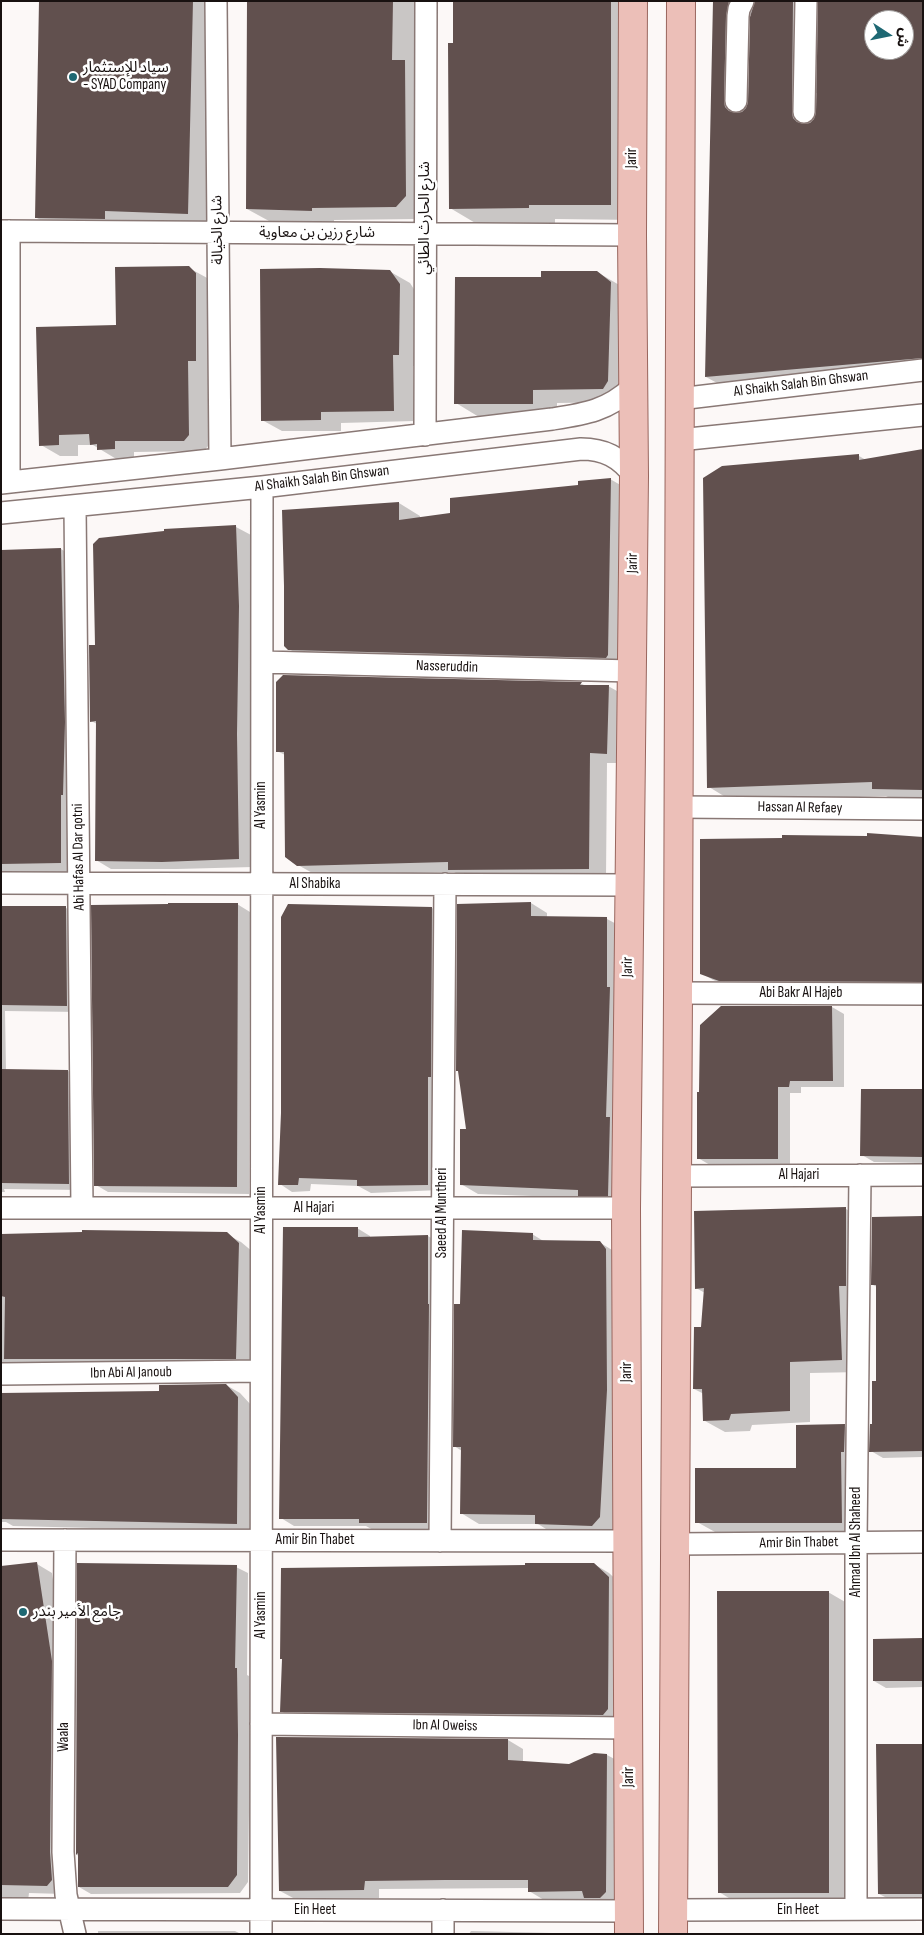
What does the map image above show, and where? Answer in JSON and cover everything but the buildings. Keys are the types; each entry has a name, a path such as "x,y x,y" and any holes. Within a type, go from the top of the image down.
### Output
{"main road":[{"name":"Jarir","path":"629,1922 626,1208 634,476 633,1"},
{"path":"673,1922 681,1"}],"street":[{"name":"شارع الخيالة","path":"216,1 220,460"},
{"name":"شارع الحارث الطائي","path":"425,435 426,1"},
{"path":"736,101 738,16 743,1"},
{"path":"804,112 806,1"},
{"name":"شارع رزين بن معاوية","path":"5,231 632,235"},
{"path":"5,231 5,483 220,460 570,416 595,411 609,405 633,387"},
{"name":"Al Shaikh Salah Bin Ghswan","path":"679,399 923,370"},
{"path":"679,440 923,415"},
{"path":"570,416 558,427 557,436 573,449"},
{"path":"528,422 544,430 546,440 530,454"},
{"name":"Al Shaikh Salah Bin Ghswan","path":"1,514 262,487 573,449 594,449 606,452 627,466 634,476"},
{"name":"Al Yasmin","path":"261,1934 262,487"},
{"name":"Abi Hafas Al Dar qotni","path":"76,506 82,1208"},
{"name":"Nasseruddin","path":"262,662 632,672"},
{"name":"Hassan Al Refaey","path":"678,806 923,809"},
{"name":"Al Shabika","path":"1,883 629,885"},
{"name":"Saeed Al Muntheri","path":"440,1541 445,884"},
{"name":"Abi Bakr Al Hajeb","path":"678,992 923,994"},
{"name":"Ahmad Ibn Al Shaheed","path":"856,1909 856,1542 860,1175"},
{"name":"Al Hajari","path":"676,1176 923,1175"},
{"name":"Al Hajari","path":"1,1208 626,1208"},
{"name":"Ibn Abi Al Janoub","path":"1,1374 261,1371"},
{"name":"Amir Bin Thabet","path":"1,1540 628,1541"},
{"name":"Waala","path":"65,1540 63,1852 64,1880 76,1934"},
{"name":"Amir Bin Thabet","path":"675,1544 923,1542"},
{"name":"Ibn Al Oweiss","path":"261,1724 628,1728"},
{"name":"Ein Heet","path":"1,1909 443,1910 629,1922"},
{"name":"Ein Heet","path":"673,1922 856,1909 923,1909"},
{"path":"443,1910 443,1934"}],"place":[{"name":"سياد للإستثمار - SYAD Company","path":"73,77"},
{"name":"جامع الأمير بندر","path":"23,1612"}]}
